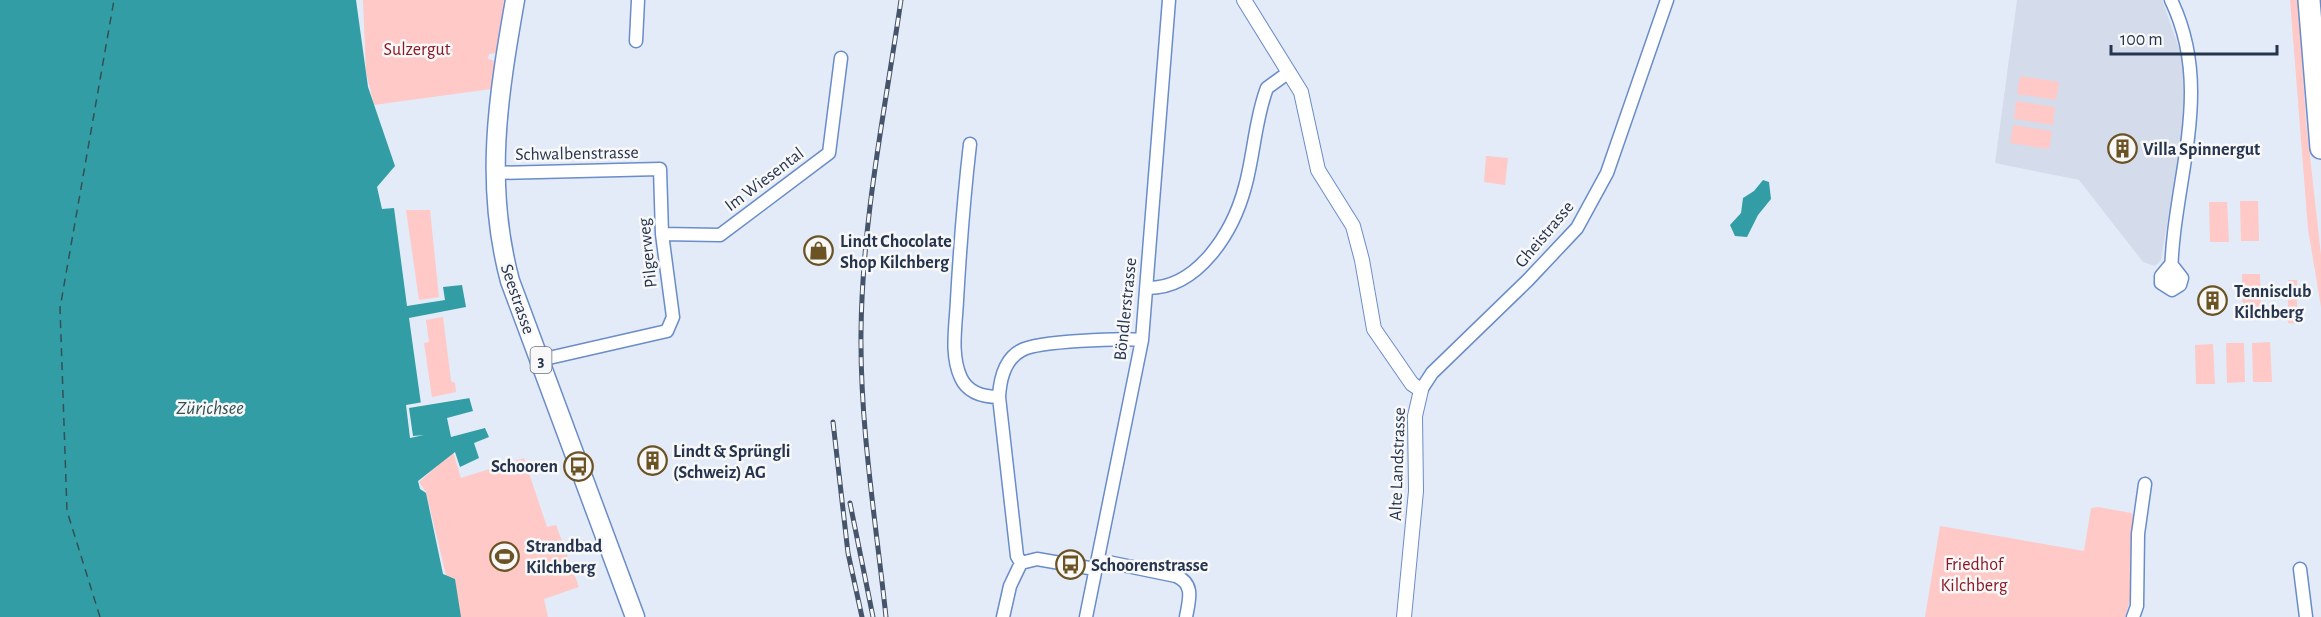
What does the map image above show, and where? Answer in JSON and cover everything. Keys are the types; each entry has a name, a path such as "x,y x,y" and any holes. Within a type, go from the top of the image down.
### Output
{"highway":[{"path":"2309,0 2321,148"}],"main road":[{"name":"Seestrasse","path":"515,0 497,126 494,173 500,245 510,281 635,617"}],"street":[{"path":"636,41 638,0"},
{"name":"Böndlerstrasse","path":"1086,617 1142,340 1169,0"},
{"name":"Alte Landstrasse","path":"1245,0 1301,92 1318,170 1353,226 1362,260 1374,329 1412,384 1421,390 1414,416 1416,491 1404,617"},
{"name":"Gheistrasse","path":"1421,390 1432,373 1528,280 1577,228 1607,173 1667,0"},
{"path":"2171,0 2189,46 2192,81 2188,129 2171,237 2171,280"},
{"name":"Im Wiesental","path":"662,234 720,235 829,153 841,58"},
{"path":"1147,288 1161,288 1197,270 1221,241 1245,188 1264,96 1272,83 1289,72"},
{"path":"970,144 960,241 954,352 962,381 972,391 985,397 999,397"},
{"name":"Schwalbenstrasse","path":"494,173 660,169"},
{"name":"Pilgerweg","path":"540,360 667,331 673,317 662,234 660,169"},
{"path":"1021,563 1017,556 999,397 1000,378 1009,361 1023,349 1055,344 1142,340"},
{"path":"2133,617 2137,606 2138,534 2145,484"},
{"path":"1021,563 1037,559 1176,576 1185,580 1190,589 1186,617"},
{"path":"1003,617 1010,586 1021,563"},
{"path":"2300,569 2306,617"}],"shaded area":[{"path":"2017,0 2162,0 2184,62 2186,90 2181,141 2161,260 2155,266 2143,262 2079,180 1995,163"}],"green space":[{"name":"Sulzergut","path":"363,0 504,0 496,53 489,54 488,59 495,61 491,89 374,105 366,72"},
{"path":"2290,0 2298,0 2306,121 2321,255 2321,307 2308,229"},
{"path":"2020,76 2059,82 2056,100 2017,94"},
{"path":"2016,101 2055,107 2053,125 2014,119"},
{"path":"2013,125 2052,131 2049,149 2010,143"},
{"path":"1486,156 1508,158 1505,185 1484,182"},
{"path":"2240,201 2258,201 2259,241 2241,241"},
{"path":"2209,202 2227,202 2229,242 2210,242"},
{"path":"406,210 430,210 439,297 419,300"},
{"path":"2242,274 2260,274 2261,313 2243,314"},
{"path":"2288,280 2297,280 2297,324 2288,323"},
{"path":"443,317 451,381 455,383 456,392 432,397 424,343 429,342 426,320"},
{"path":"2270,342 2272,382 2253,382 2252,343"},
{"path":"2226,343 2244,343 2245,382 2227,383"},
{"path":"2213,344 2215,384 2196,384 2195,345"},
{"name":"Strandbad Kilchberg","path":"453,452 461,478 524,458 547,527 556,525 579,587 544,599 548,617 456,617 426,492 419,482"},
{"name":"Friedhof Kilchberg","path":"2098,507 2133,515 2131,597 2125,617 1925,617 1940,526 2084,551 2091,508"}],"water":[{"name":"Zürichsee","path":"0,0 356,0 368,87 395,166 377,187 382,209 394,208 407,306 445,300 443,287 462,285 466,307 409,318 421,404 469,397 473,411 447,418 451,437 485,428 489,437 474,443 479,458 460,467 455,452 418,481 420,489 426,493 443,574 455,579 461,617 0,617"},
{"path":"1763,180 1769,182 1771,199 1758,215 1747,237 1735,236 1730,225 1741,213 1743,198 1754,191"}],"pier":[{"path":"469,394 470,398 409,408 413,436 424,435 410,438 406,405"}],"ferry route":[{"path":"100,617 67,511 60,308 114,0"}],"railway":[{"path":"886,617 863,404 862,291 870,207 901,0"},
{"path":"833,422 848,553 862,617"},
{"path":"850,503 873,617"}],"place":[{"name":"Villa Spinnergut","path":"2122,149"},
{"name":"Lindt Chocolate Shop Kilchberg","path":"819,251"},
{"name":"Tennisclub Kilchberg","path":"2213,301"},
{"name":"Lindt & Sprüngli (Schweiz) AG","path":"652,461"},
{"name":"Schooren","path":"579,466"},
{"name":"Strandbad Kilchberg","path":"505,556"},
{"name":"Schoorenstrasse","path":"1070,565"}]}
